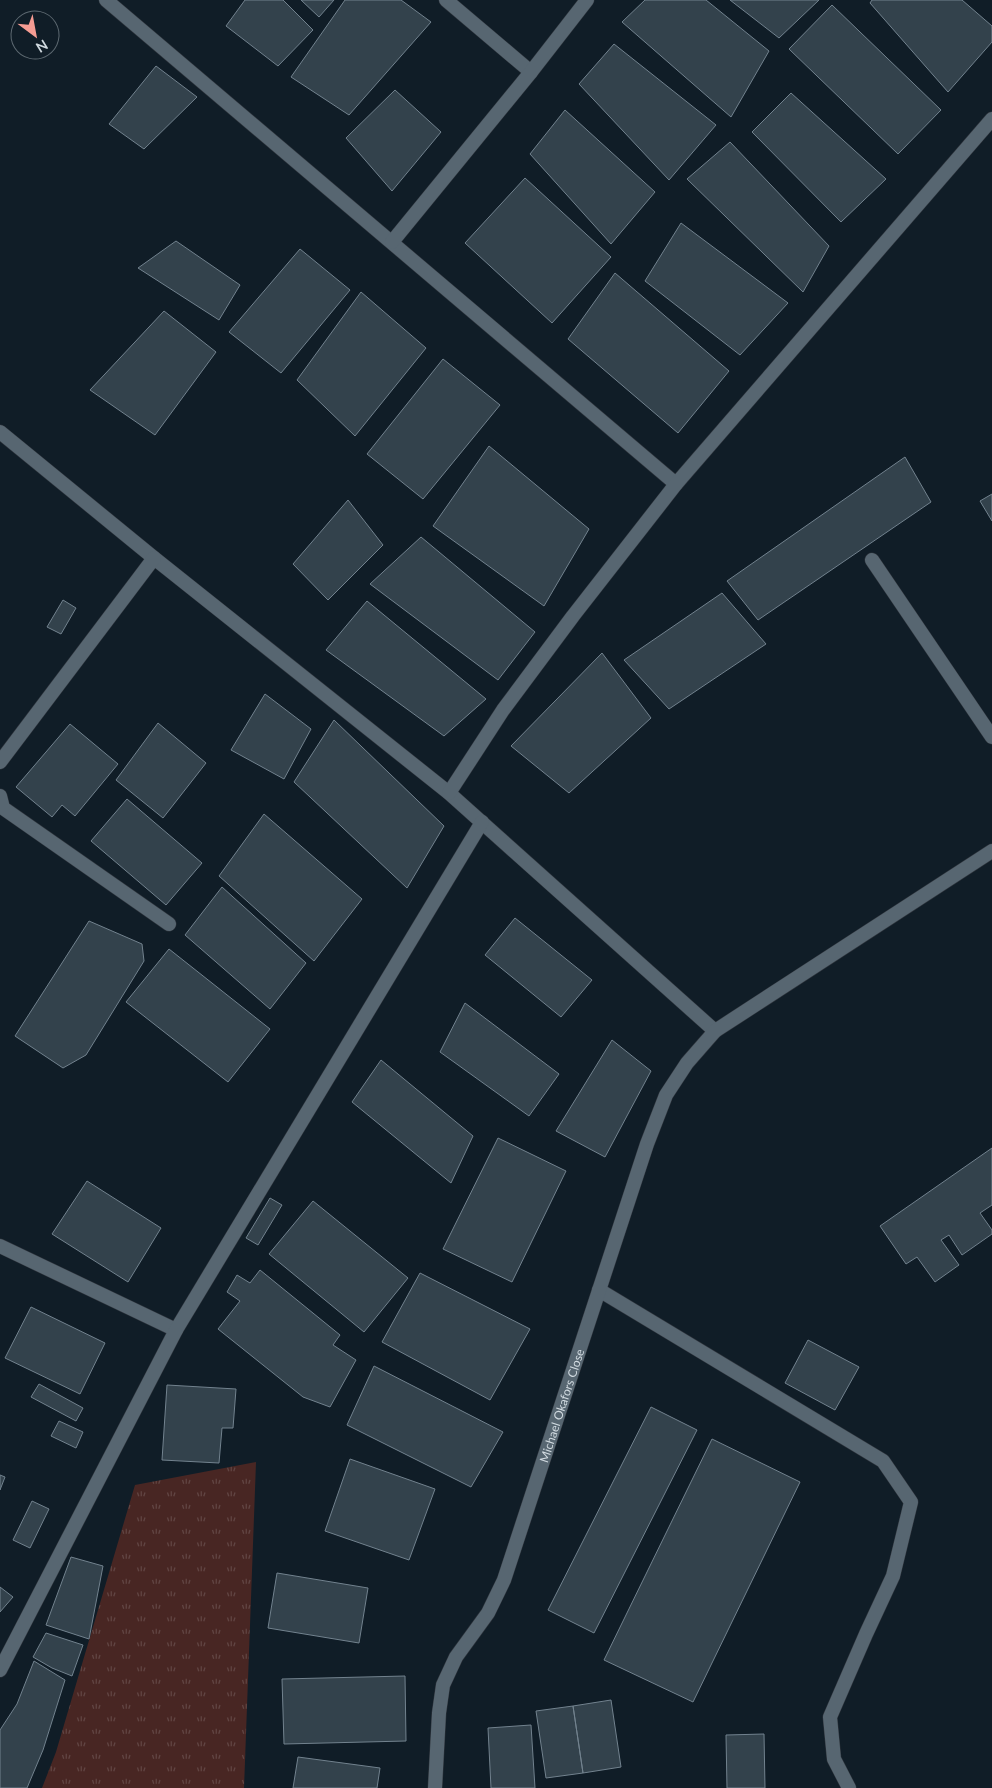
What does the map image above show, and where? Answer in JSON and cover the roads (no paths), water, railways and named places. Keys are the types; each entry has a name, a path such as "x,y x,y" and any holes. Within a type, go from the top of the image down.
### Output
{"street":[{"path":"106,0 676,484"},
{"path":"446,0 531,72"},
{"path":"392,242 531,72 587,0"},
{"path":"449,793 509,703 573,616 676,484 992,119"},
{"path":"0,432 154,558 449,793 715,1031"},
{"path":"0,762 154,558"},
{"path":"872,560 992,737"},
{"path":"0,796 3,808 168,924"},
{"path":"0,1670 176,1330 482,822"},
{"name":"Michael Okafors Close","path":"435,1788 439,1713 444,1685 456,1657 488,1613 504,1580 647,1144 666,1095 687,1063 715,1031 992,852"},
{"path":"0,1246 176,1330"},
{"path":"599,1290 883,1461 911,1502 893,1576 830,1717 834,1759 849,1788"}]}
